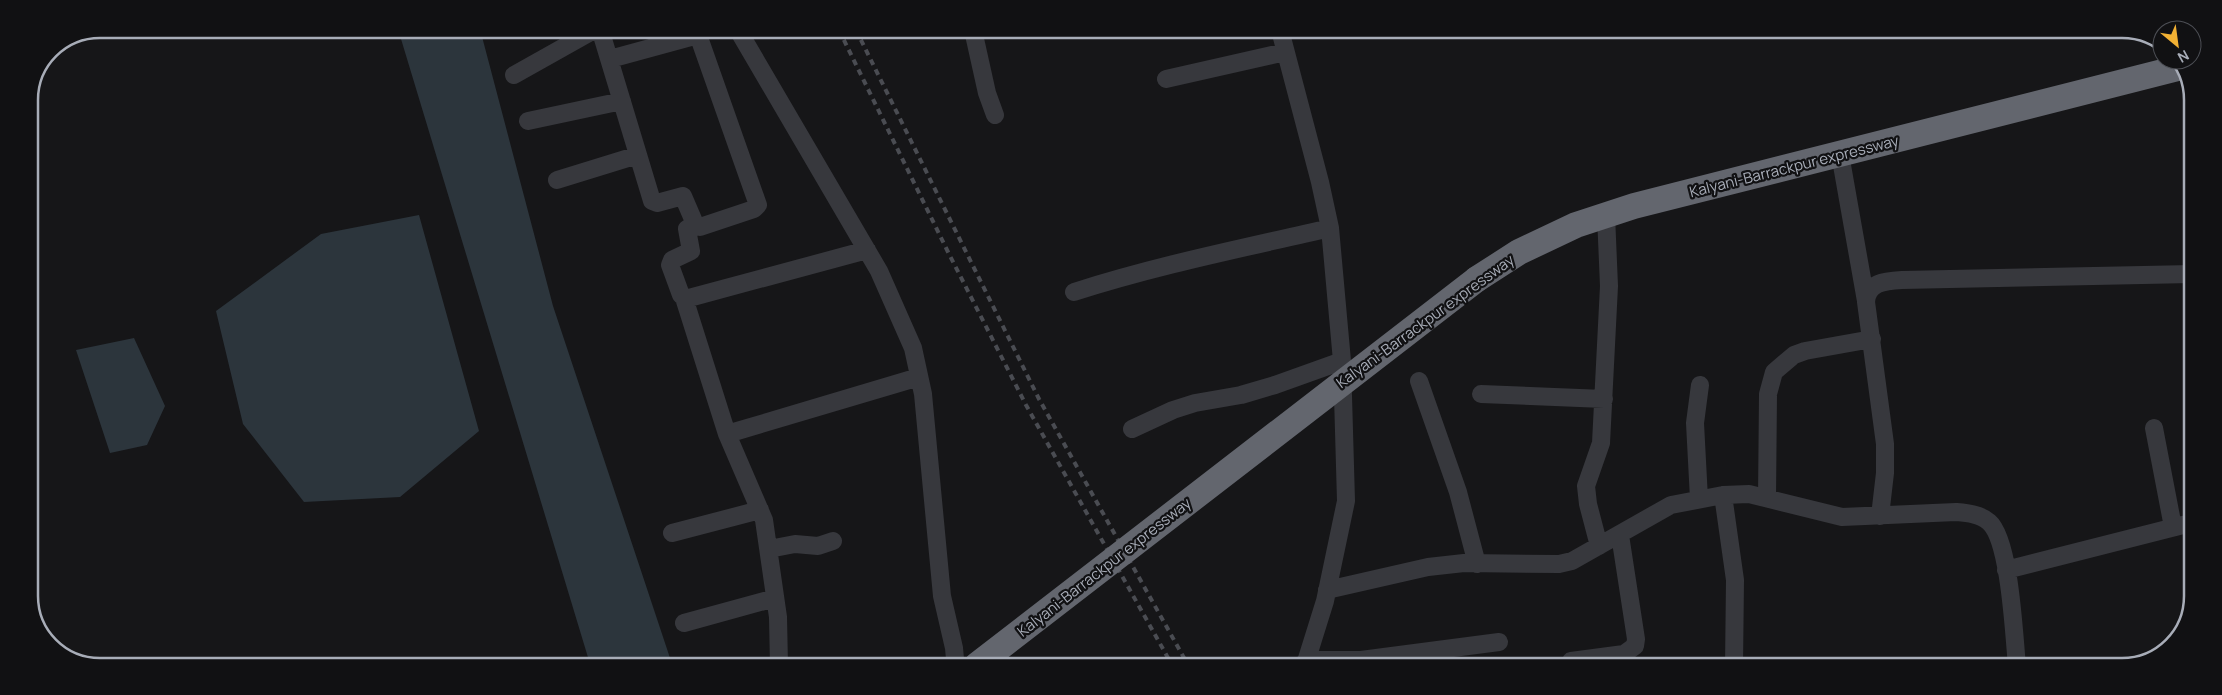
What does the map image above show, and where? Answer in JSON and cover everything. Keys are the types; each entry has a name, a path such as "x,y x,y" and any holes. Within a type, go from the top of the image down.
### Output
{"highway":[{"name":"Kalyani-Barrackpur expressway","path":"986,658 1477,279 1519,252 1576,225 1634,206 2170,70"}],"street":[{"path":"514,75 583,37"},
{"path":"601,37 610,59 652,201 657,203 683,196 694,225"},
{"path":"610,59 681,37"},
{"path":"699,37 758,205 754,209 700,227 694,225 688,228 687,232 691,251 672,260 670,265 681,295 686,300 727,434 764,520 775,598 779,658"},
{"path":"742,37 879,271 913,348 923,394 942,596 955,658"},
{"path":"975,37 987,93 995,115"},
{"path":"1282,37 1320,182 1330,228 1342,362 1346,502 1327,590 1307,658"},
{"path":"1166,78 1285,52"},
{"path":"528,121 622,101"},
{"path":"1840,154 1872,339 1885,444 1886,473 1880,516"},
{"path":"557,180 638,155"},
{"path":"1599,546 1588,504 1586,486 1602,444 1609,286 1606,215"},
{"path":"1074,292 1126,275 1170,264 1330,228"},
{"path":"686,300 867,250"},
{"path":"1866,302 1866,294 1872,286 1889,281 2184,274"},
{"path":"1767,498 1768,394 1774,372 1794,355 1872,339"},
{"path":"1132,429 1173,410 1195,403 1241,395 1342,362"},
{"path":"727,434 919,377"},
{"path":"1419,381 1458,492 1477,564"},
{"path":"1699,499 1695,423 1700,385"},
{"path":"1481,394 1604,399"},
{"path":"2154,428 2173,527"},
{"path":"1327,590 1428,567 1477,564 1551,566 1572,561 1671,505 1723,495 1749,494 1842,517 1956,512 1981,517 1994,528 2001,543 2016,658"},
{"path":"1723,495 1734,580 1734,658"},
{"path":"672,533 760,510"},
{"path":"2006,570 2184,525"},
{"path":"1594,658 1624,654 1635,646 1636,639 1631,597 1620,535"},
{"path":"769,549 795,544 818,546 833,541"},
{"path":"684,623 775,598"},
{"path":"1376,658 1499,642"}],"shaded area":[{"path":"400,37 482,37 553,306 670,658 588,658"},
{"path":"419,215 479,431 400,497 304,502 243,424 216,311 321,234"},
{"path":"134,338 165,406 147,445 110,453 76,350"}],"railway":[{"path":"842,37 948,252 1026,405 1168,658"},
{"path":"859,37 1039,399 1184,658"}]}
